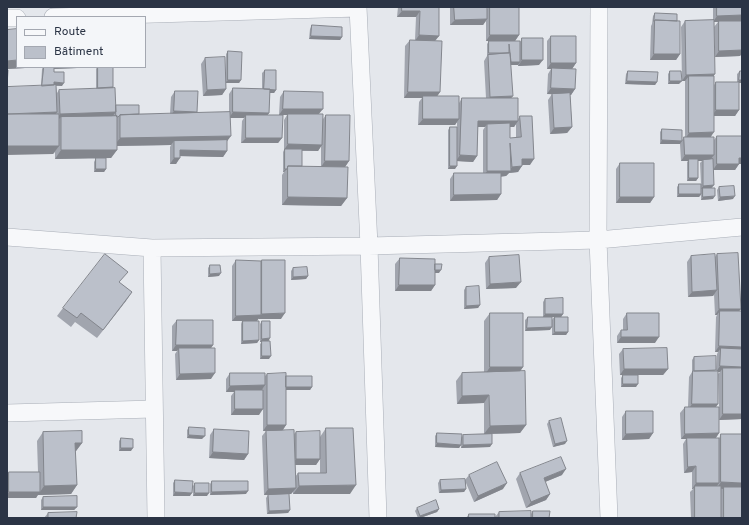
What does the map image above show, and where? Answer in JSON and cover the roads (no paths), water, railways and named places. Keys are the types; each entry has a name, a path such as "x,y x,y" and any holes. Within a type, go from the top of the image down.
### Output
{"street":[{"path":"84,16 358,7 369,246 378,518"},
{"path":"599,7 598,240 609,518"},
{"path":"7,237 152,248 369,246 598,240 742,227"},
{"path":"152,248 156,518"},
{"path":"7,413 154,409"}]}
